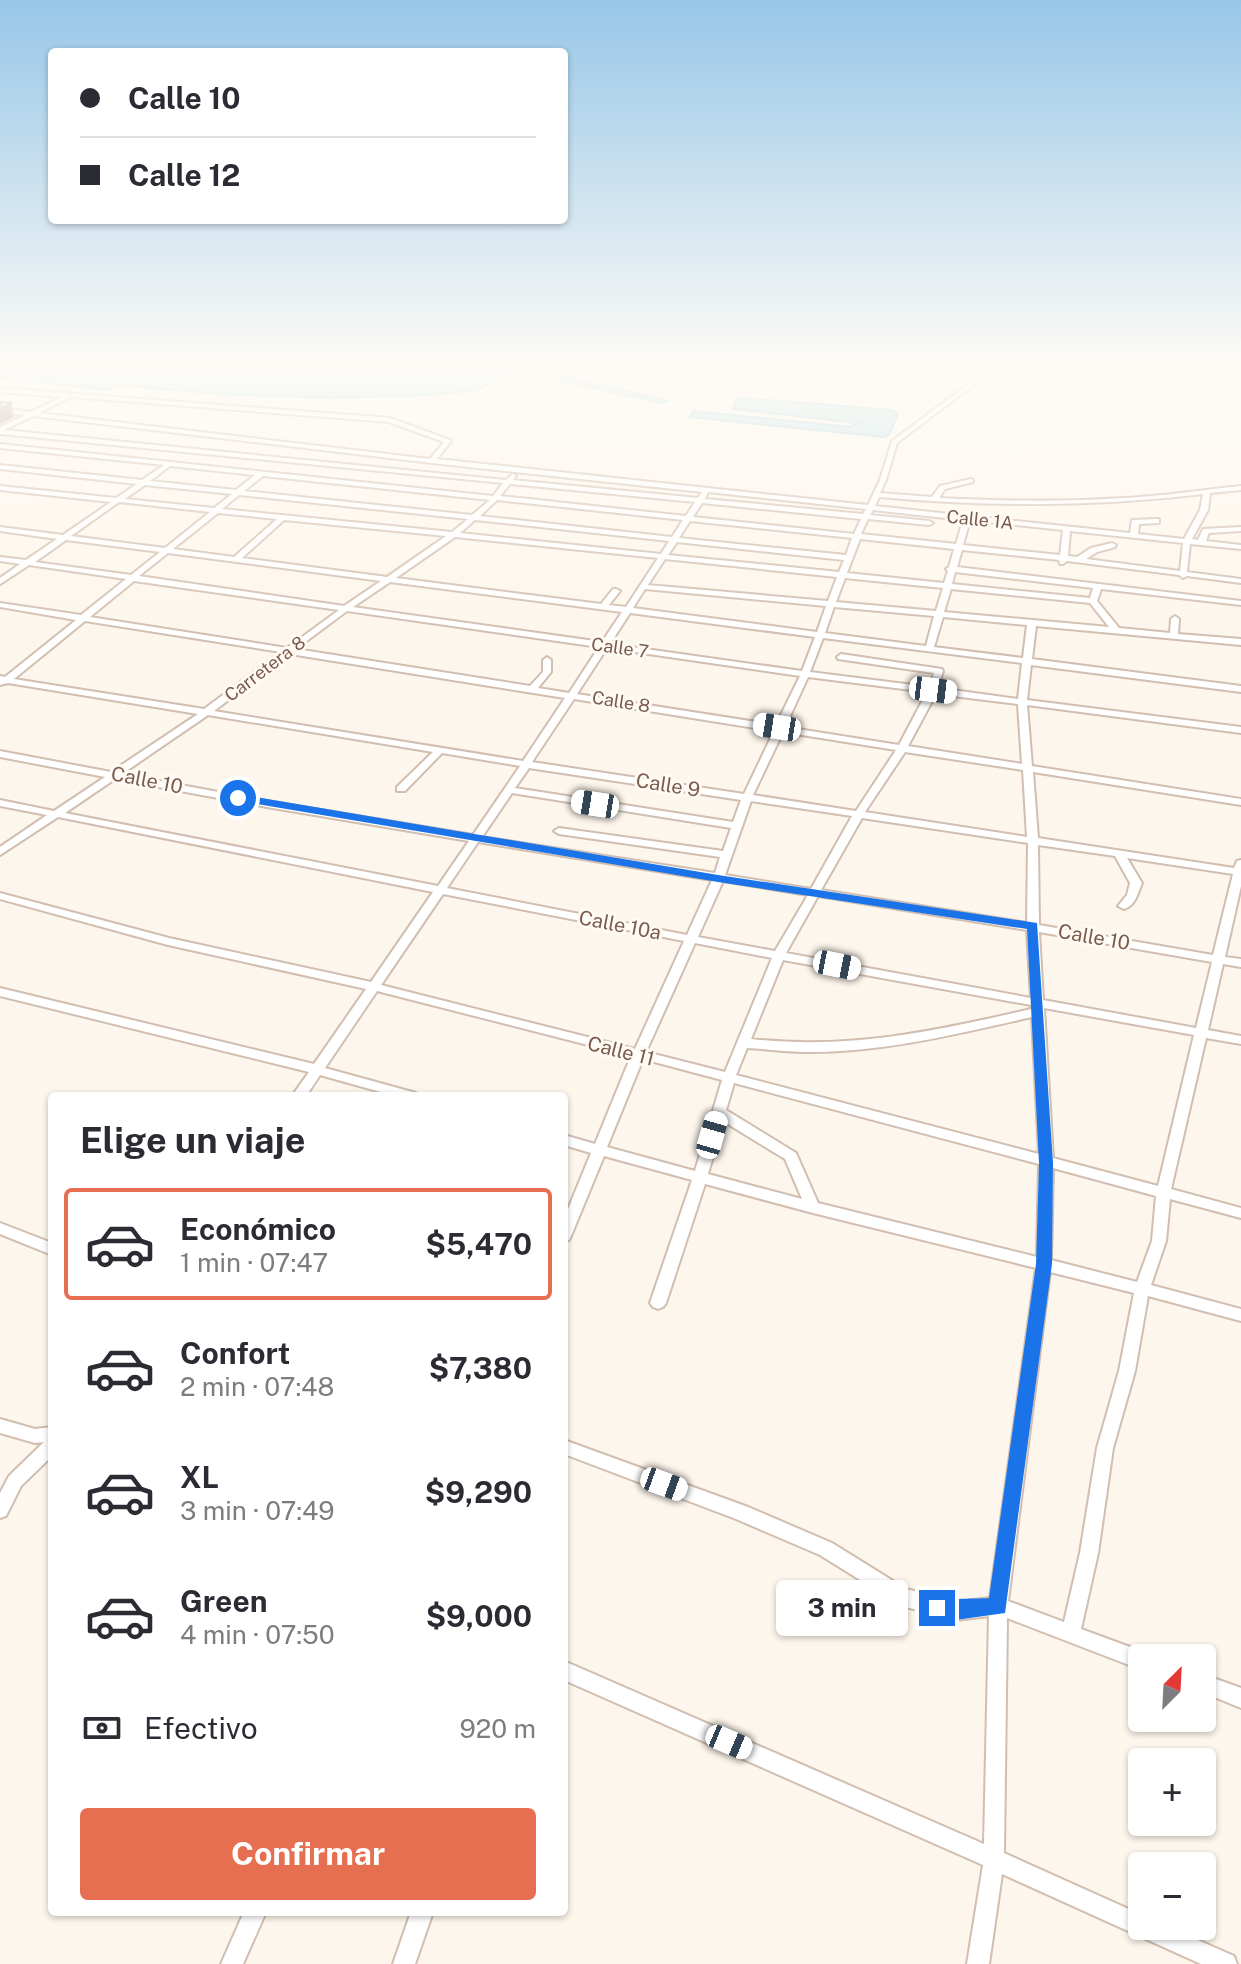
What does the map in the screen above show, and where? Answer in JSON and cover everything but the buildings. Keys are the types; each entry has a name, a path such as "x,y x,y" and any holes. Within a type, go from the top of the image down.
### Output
{"street":[{"path":"26,477 59,457"},
{"path":"86,457 1063,560 1241,582"},
{"path":"246,457 868,512"},
{"path":"2,681 282,457"},
{"name":"Calle 1A","path":"393,457 706,490 966,523 1015,524 1241,547"},
{"path":"432,461 435,457"},
{"path":"568,1226 638,1056 718,879 777,727 805,674 889,457"},
{"path":"0,582 167,466"},
{"path":"0,467 849,558"},
{"name":"Carretera 8","path":"0,852 205,713 345,609 455,534 493,501 517,470"},
{"path":"934,500 942,487 971,481"},
{"path":"2,490 16,483"},
{"path":"876,495 985,504 1013,501 1085,503 1241,488"},
{"path":"2,490 120,499 1093,601 1116,630"},
{"path":"301,1092 509,790 706,490"},
{"path":"1183,575 1187,541 1204,510 1207,491"},
{"path":"644,516 658,495"},
{"path":"493,501 686,522"},
{"path":"1013,501 1015,524"},
{"path":"237,558 284,516"},
{"path":"1134,536 1135,522 1156,521"},
{"path":"929,649 966,523"},
{"path":"0,529 1241,689"},
{"path":"1063,560 1067,529"},
{"path":"1201,543 1206,531 1241,529"},
{"path":"1077,562 1094,550 1112,545"},
{"name":"Calle 7","path":"0,559 805,674 1241,730"},
{"path":"950,569 1241,603"},
{"path":"1093,601 1098,585"},
{"path":"645,587 1241,642"},
{"path":"604,606 616,591"},
{"name":"Calle 8","path":"0,605 534,687 1241,802"},
{"path":"1174,636 1175,619"},
{"path":"978,1964 994,1859 998,1606 1044,1264 1046,1163 1033,926 1033,840 1022,701 1032,622"},
{"path":"658,1303 729,1077 779,955 859,814 903,747 933,690 938,670 841,657"},
{"path":"534,687 547,672 547,660"},
{"name":"Calle 9","path":"2,681 747,798 1240,869"},
{"path":"1228,688 1241,701"},
{"path":"401,789 440,750"},
{"name":"Calle 10","path":"0,754 300,810 718,879 1033,926 1241,963"},
{"path":"509,790 737,826"},
{"name":"Calle 10a","path":"0,803 1039,1007 1241,1040"},
{"path":"559,831 726,855"},
{"path":"1119,853 1136,883 1136,889 1124,906"},
{"path":"1071,1634 1089,1553 1105,1448 1127,1371 1142,1288 1159,1241 1163,1193 1198,1032 1240,869"},
{"name":"Calle 11","path":"0,896 168,941 375,987 729,1077 1241,1213"},
{"path":"3,996 315,1069 397,1092"},
{"path":"744,1043 805,1048 910,1039 1039,1007"},
{"path":"719,1112 791,1156 813,1208"},
{"path":"568,1141 699,1180 1241,1315"},
{"path":"3,1234 48,1248"},
{"path":"0,1426 35,1436 48,1434"},
{"path":"568,1448 742,1513 826,1549 902,1597 956,1611 998,1606 1128,1656"},
{"path":"0,1510 15,1481 48,1449"},
{"path":"568,1672 1226,1964"},
{"path":"1216,1688 1241,1698"},
{"path":"232,1964 253,1916"},
{"path":"404,1964 421,1916"}],"route":[{"path":"238,798 718,879 1033,926 1046,1163 1044,1264 998,1606 956,1611 937,1608"}]}
